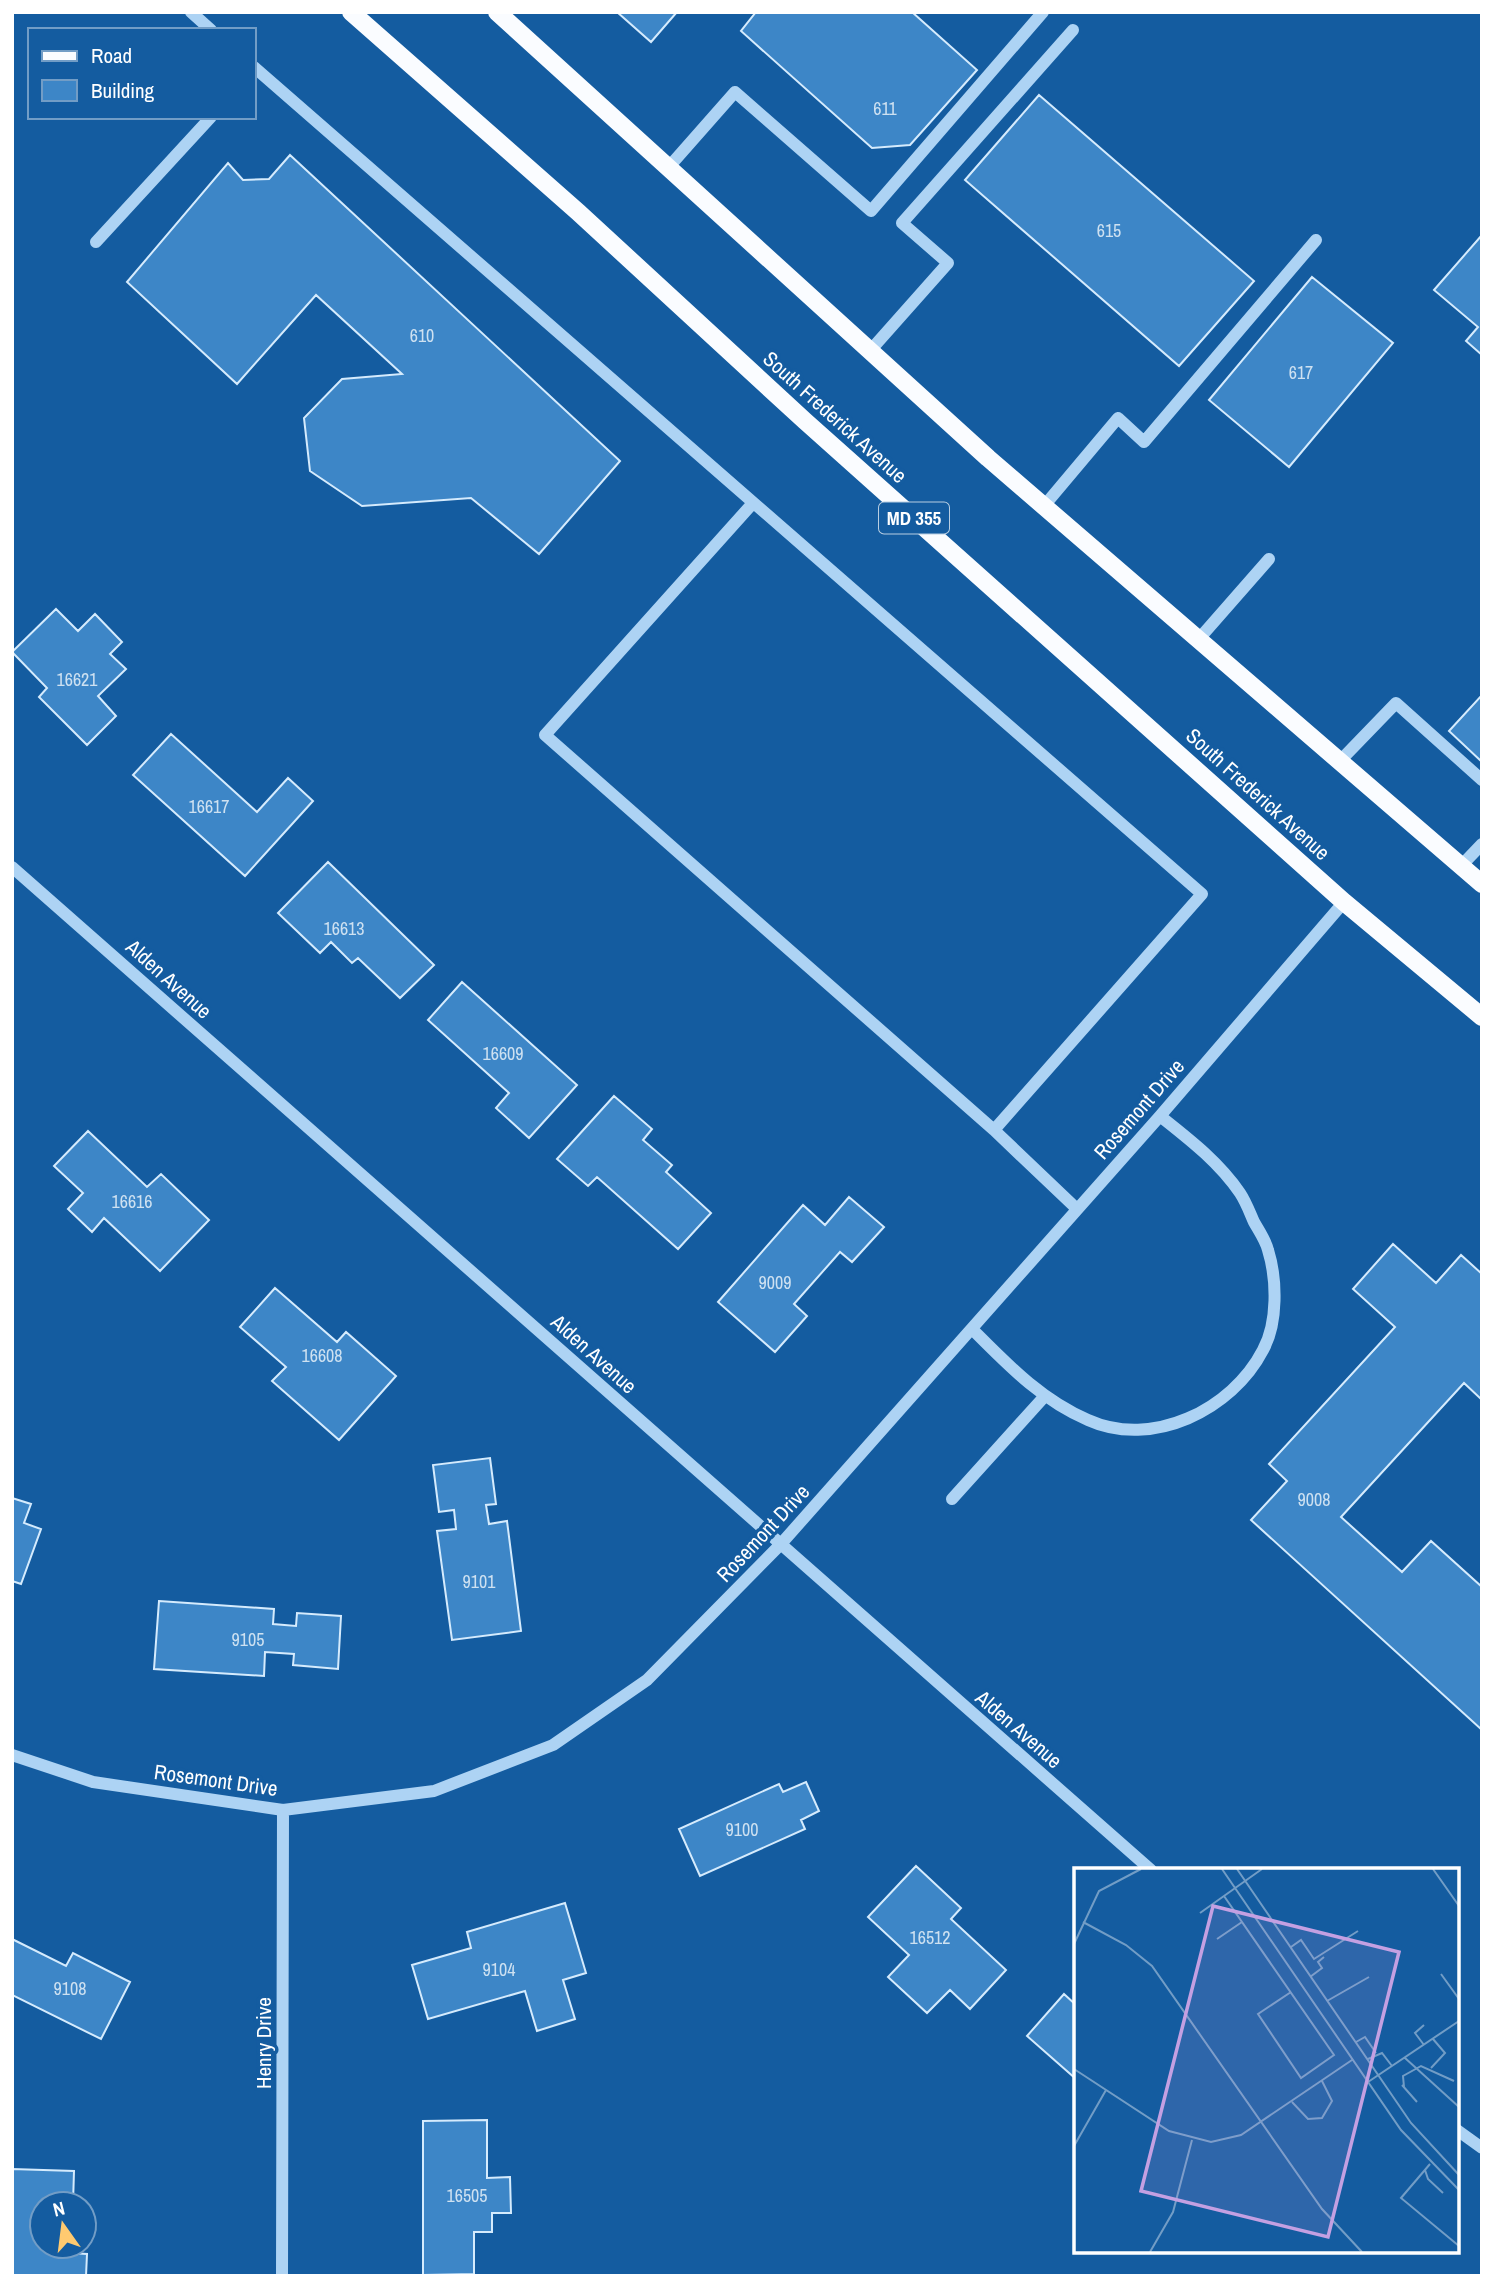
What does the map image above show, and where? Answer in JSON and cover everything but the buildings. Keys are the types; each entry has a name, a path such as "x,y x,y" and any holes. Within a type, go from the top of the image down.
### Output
{"main road":[{"name":"South Frederick Avenue","path":"351,12 578,212 805,421 1344,902 1482,1017"},
{"path":"497,12 869,352 1482,884"}],"street":[{"path":"191,12 209,28"},
{"path":"668,168 735,92 871,211 1043,12"},
{"path":"869,352 948,263 902,223 1073,30"},
{"path":"256,70 1202,894 994,1130"},
{"path":"96,242 209,119"},
{"path":"1044,506 1118,418 1144,442 1316,240"},
{"path":"753,503 545,735 994,1130 1077,1209"},
{"path":"1198,640 1269,559"},
{"path":"1340,761 1396,704 1482,780"},
{"path":"1461,866 1482,844"},
{"name":"Alden Avenue","path":"12,867 1149,1868"},
{"name":"Rosemont Drive","path":"12,1755 93,1782 284,1810 434,1791 553,1745 647,1680 780,1545 1160,1116 1344,902"},
{"path":"972,1329 1044,1397 1089,1421 1122,1431 1179,1422 1205,1410 1221,1399 1247,1373 1264,1349 1272,1318 1273,1283 1268,1249 1240,1193 1200,1148 1160,1116"},
{"path":"952,1499 1044,1397"},
{"name":"Henry Drive","path":"282,2276 284,1810"},
{"path":"1459,2131 1482,2148"}]}
